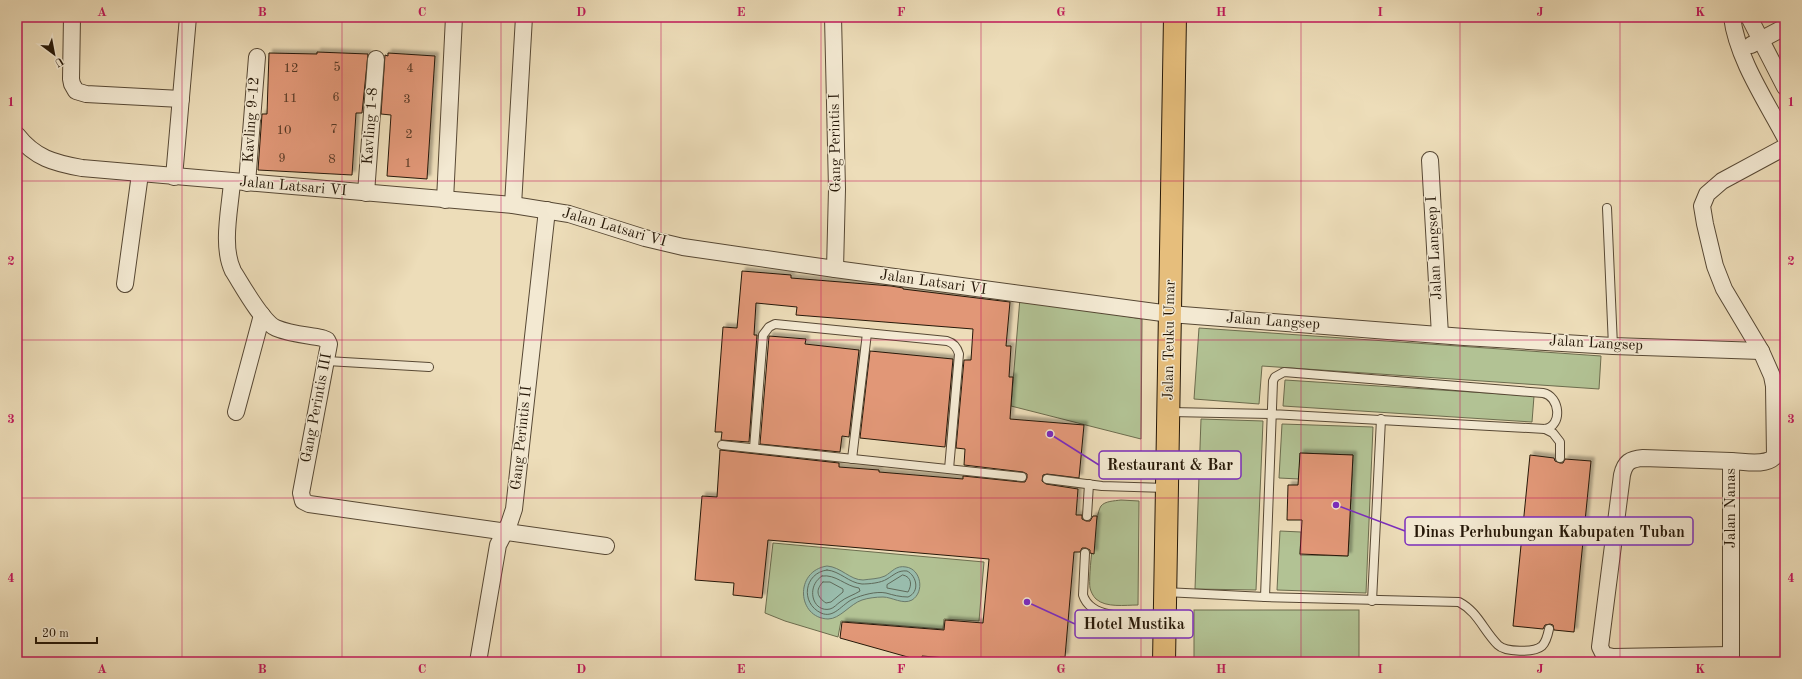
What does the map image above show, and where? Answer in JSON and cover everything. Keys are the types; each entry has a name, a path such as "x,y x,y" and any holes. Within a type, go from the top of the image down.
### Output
{"highway":[{"name":"Jalan Teuku Umar","path":"1164,662 1175,17"}],"street":[{"path":"72,17 72,84 76,91 86,94 181,99"},
{"path":"174,177 188,17"},
{"path":"445,200 454,17"},
{"path":"513,206 524,17"},
{"name":"Gang Perintis I","path":"833,17 837,189 835,269"},
{"path":"1732,17 1734,31 1741,50 1785,137"},
{"path":"1749,17 1785,87"},
{"path":"1741,50 1785,27"},
{"name":"Kavling 9-12","path":"240,183 257,58"},
{"name":"Kavling 1-8","path":"366,193 376,60"},
{"name":"Jalan Latsari VI","path":"17,135 26,147 35,153 56,163 82,168 547,210 587,218 646,238 683,247 1170,314"},
{"path":"1761,351 1729,298 1720,280 1702,206 1707,194 1722,181 1785,147"},
{"name":"Jalan Langsep I","path":"1430,160 1440,335"},
{"path":"125,284 140,174"},
{"name":"Gang Perintis III","path":"240,183 227,242 227,256 233,271 268,322 277,328 327,340 329,347 301,493 302,500 309,504 505,532"},
{"name":"Gang Perintis II","path":"478,662 497,548 511,520 514,509 547,210"},
{"name":"Jalan Langsep","path":"1170,314 1440,335 1613,346 1761,351"},
{"path":"236,412 262,315"},
{"name":"Jalan Nanas","path":"1731,659 1731,461 1769,461 1780,451 1774,386 1768,365 1761,351"},
{"path":"1731,461 1643,458 1630,460 1626,463 1622,475 1600,647 1604,655 1613,657 1731,659"},
{"path":"505,532 606,546"}],"lane":[{"path":"1607,208 1613,346"},
{"path":"754,448 763,335 765,330 774,324 947,341 953,343 958,348 959,354 949,469"},
{"path":"852,459 867,333"},
{"path":"327,361 429,367"},
{"path":"1168,412 1271,414 1545,429 1554,425 1556,420 1556,405 1552,396 1548,393 1284,372 1275,377 1273,381 1271,414 1265,597"},
{"path":"1372,601 1381,419"},
{"path":"1545,429 1553,434 1560,442 1560,458"},
{"path":"722,445 1022,477"},
{"path":"1047,479 1089,484 1167,488"},
{"path":"1087,516 1089,484"},
{"path":"1085,553 1083,595 1085,601 1091,607 1099,612 1112,615 1165,616"},
{"path":"1165,592 1372,601 1459,602 1476,615 1499,646 1507,650 1527,651 1537,649 1542,646 1549,629"}],"shaded area":[{"path":"1020,298 1142,319 1141,439 1011,406"},
{"path":"1199,328 1601,356 1599,389 1262,366 1259,404 1194,399"},
{"path":"1285,380 1534,396 1532,422 1283,406"},
{"path":"1201,419 1263,421 1256,590 1195,589"},
{"path":"1282,424 1373,427 1366,593 1277,590 1280,531 1301,532 1300,555 1348,556 1353,455 1300,453 1299,479 1279,478"},
{"path":"1121,500 1139,501 1138,605 1105,604 1096,599 1090,588 1092,546 1099,511 1101,506 1105,503"},
{"path":"773,543 984,562 979,621 944,619 943,629 841,621 838,637 785,621 765,613"},
{"path":"1194,610 1359,610 1359,662 1194,662"}],"water":[{"path":"827,566 837,569 854,578 863,580 883,577 899,567 906,567 915,572 918,576 920,581 919,592 912,600 905,602 883,597 869,598 858,602 837,617 828,619 818,617 810,611 805,603 805,585 809,576 816,570"}],"building":[{"path":"317,52 368,54 362,113 356,113 352,175 258,170 262,114 267,114 269,53 317,54"},
{"path":"388,53 435,56 427,179 387,176 391,115 381,114 385,55 388,56"},
{"path":"742,271 791,275 791,278 891,286 903,289 1010,302 1006,346 1011,346 1009,377 1013,377 1010,419 1084,425 1079,478 1047,474 1043,475 1042,481 1046,484 1078,489 1076,515 1082,515 1082,519 1086,521 1090,521 1093,516 1097,516 1094,554 1090,553 1090,550 1086,548 1082,548 1080,552 1074,552 1065,657 1060,657 1060,662 995,662 922,656 922,661 840,638 842,622 944,630 945,620 983,623 989,559 768,540 762,598 733,595 734,583 695,580 702,496 717,497 720,450 839,463 839,467 879,470 879,472 963,479 963,476 1021,482 1025,482 1027,478 1027,474 1023,472 964,465 965,449 956,448 964,360 971,360 973,329 796,315 797,307 756,303 754,335 757,335 749,442 721,440 722,432 715,432 723,327 737,328"},
{"path":"769,336 806,339 805,344 859,350 849,437 842,436 840,452 760,444"},
{"path":"870,351 953,359 945,447 860,438"},
{"path":"1300,453 1353,455 1348,556 1300,554 1302,520 1287,520 1288,485 1298,485"},
{"path":"1530,455 1554,458 1555,461 1560,463 1563,463 1565,459 1591,461 1574,632 1554,630 1553,625 1550,624 1545,625 1543,629 1513,626"}],"place":[{"name":"Restaurant & Bar","path":"1050,434"},
{"name":"Dinas Perhubungan Kabupaten Tuban","path":"1336,505"},
{"name":"Hotel Mustika","path":"1027,602"}]}
